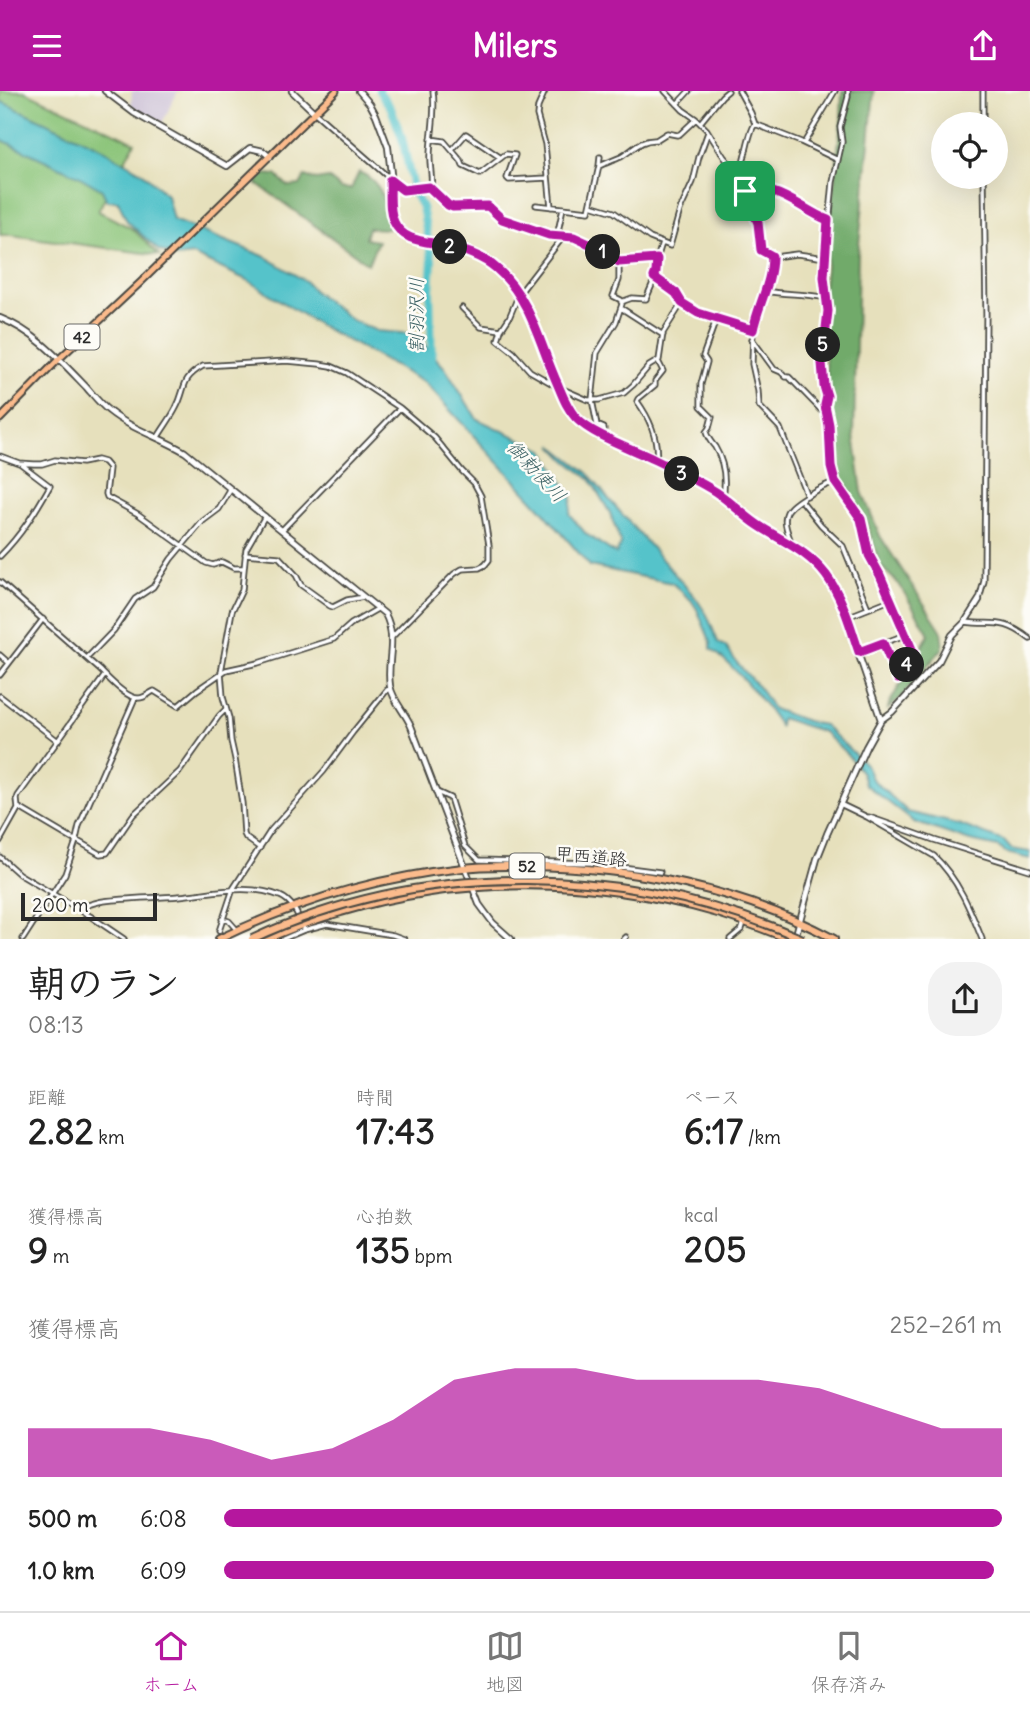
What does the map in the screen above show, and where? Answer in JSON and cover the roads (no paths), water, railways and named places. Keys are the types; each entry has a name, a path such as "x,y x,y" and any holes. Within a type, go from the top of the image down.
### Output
{"highway":[{"name":"甲西道路","path":"219,939 294,907 376,883 466,867 546,867 623,873 697,888 734,898 834,939"},
{"path":"252,939 341,906 426,887 486,881 544,880 604,884 664,894 749,918 803,939"},
{"name":"甲西道路","path":"266,939 342,911 419,894 473,888 545,885 612,890 686,904 789,939"}],"main road":[{"name":"42","path":"0,419 336,91"}],"street":[{"path":"105,91 134,113 227,166 250,148 263,151 270,157"},
{"path":"292,91 403,190 430,188 444,203 453,207 488,206 502,219 557,236 574,237 619,262 657,259"},
{"path":"359,91 370,104 388,147 391,211 394,222 406,235 478,256 496,267 519,294 566,404 578,419 604,436 701,483 811,558 827,576 839,597 881,720"},
{"path":"430,188 435,107 433,91"},
{"path":"545,91 537,115 545,144 551,207"},
{"path":"665,91 708,132 738,174 758,223 761,250 772,256 797,254 826,258"},
{"path":"677,104 689,91"},
{"path":"599,166 640,143 656,140 667,133 677,135 698,121 728,91"},
{"path":"739,91 755,124 839,161"},
{"path":"803,143 835,91"},
{"path":"848,91 840,127 842,142 828,220 824,277 828,311 822,363 827,396 825,405 829,425 830,460 835,482 861,519 867,548 914,654 898,679 883,643"},
{"path":"983,91 983,112"},
{"path":"738,174 755,124"},
{"path":"591,205 614,212 650,238 670,246 676,220 693,182 708,132"},
{"path":"452,150 466,134 501,158"},
{"path":"431,139 444,141 463,166 480,174 506,154 515,155 507,178 509,180 547,178"},
{"path":"536,205 589,211 600,157"},
{"path":"795,939 817,859 866,747 881,720 892,712 939,661 952,635 965,622 979,600 984,581 984,189"},
{"path":"745,191 774,192 828,220"},
{"path":"557,236 563,208"},
{"path":"563,237 519,294 498,340 530,371 558,387 592,400 624,393 649,366 658,361"},
{"path":"621,302 632,297 646,299 655,278 662,243"},
{"path":"772,256 766,291 755,318 752,364 759,405 780,428 807,496"},
{"path":"619,262 620,280 613,296 621,302"},
{"path":"655,278 676,293 682,303 698,313 753,330"},
{"path":"766,291 827,298"},
{"path":"604,436 604,428 595,421 592,400 597,353 610,335 621,302"},
{"path":"656,460 657,445 650,421 638,399 655,385 663,371 658,361 663,335 682,303"},
{"path":"462,308 481,327 501,330"},
{"path":"621,308 663,335"},
{"path":"717,317 703,356 707,362 701,384 701,406 712,417 706,432 716,448 724,472 723,497"},
{"path":"0,318 28,331 59,359 107,410 130,425 185,452 379,608 388,620 392,637 391,689 408,718 479,904 512,939"},
{"path":"752,339 774,369 789,377 826,415"},
{"path":"158,437 180,399 183,384 191,373 203,366 287,361 319,364 347,373 400,408 435,438 478,490 489,545 489,560 479,568 462,569 454,574 392,637"},
{"path":"282,530 400,408"},
{"path":"0,456 19,463 50,486 29,523 0,556"},
{"path":"19,463 42,464 55,460 104,462 108,468 107,497 138,514 209,565 222,562 234,568 244,568"},
{"path":"792,545 786,527 789,508 835,482"},
{"path":"87,658 114,629 135,599 153,587 171,559 203,521 219,509 231,489"},
{"path":"801,500 843,546 868,608"},
{"path":"260,848 244,834 239,783 221,672 232,611 242,590 246,554 250,541 265,516"},
{"path":"246,554 279,557 296,575 301,585 330,606 365,597"},
{"path":"0,582 87,658 108,680 135,698 143,699 154,691 180,705 221,672 334,639 351,624 379,608"},
{"path":"847,617 890,600"},
{"path":"0,675 43,619"},
{"path":"965,622 1001,623 1017,629 1030,639"},
{"path":"859,652 905,635"},
{"path":"0,655 9,663"},
{"path":"0,841 18,807 18,796 105,675"},
{"path":"219,930 233,889 260,848 284,815 324,771 387,690 391,689"},
{"path":"0,696 58,741"},
{"path":"23,939 65,874 79,826 135,698"},
{"path":"18,807 100,854 107,853 134,815 180,771 226,709"},
{"path":"435,791 450,798 465,846 479,860 592,863 660,872"},
{"path":"841,801 938,859 968,904 982,939"},
{"path":"867,817 1030,870"},
{"path":"0,857 19,874 78,908 124,939"},
{"path":"78,908 102,901 248,889 281,897 294,907 303,927"},
{"path":"222,919 237,930"},
{"path":"730,939 741,929 744,922"},
{"path":"283,939 303,927 327,924 404,939"}],"water":[{"name":"御勅使川","path":"0,101 94,145 142,172 167,196 173,220 266,257 305,281 316,293 353,321 377,331 414,334 445,368 477,419 544,450 572,497 569,514 586,534 616,554 621,544 610,513 590,479 552,445 588,473 695,597 707,615 718,642 726,647 773,709 824,725 866,765 872,779 908,812 958,824 1004,841 1011,849 1030,852 1030,859 914,822 865,784 862,773 824,732 781,718 780,726 748,685 711,649 711,643 691,600 672,583 590,566 425,383 319,325 247,280 193,255 176,257 158,250 127,221 118,201 107,201 102,190 78,176 0,139"}],"waterway":[{"name":"割羽沢川","path":"379,91 391,108 402,138 414,193 422,207 432,260 432,364"}]}
